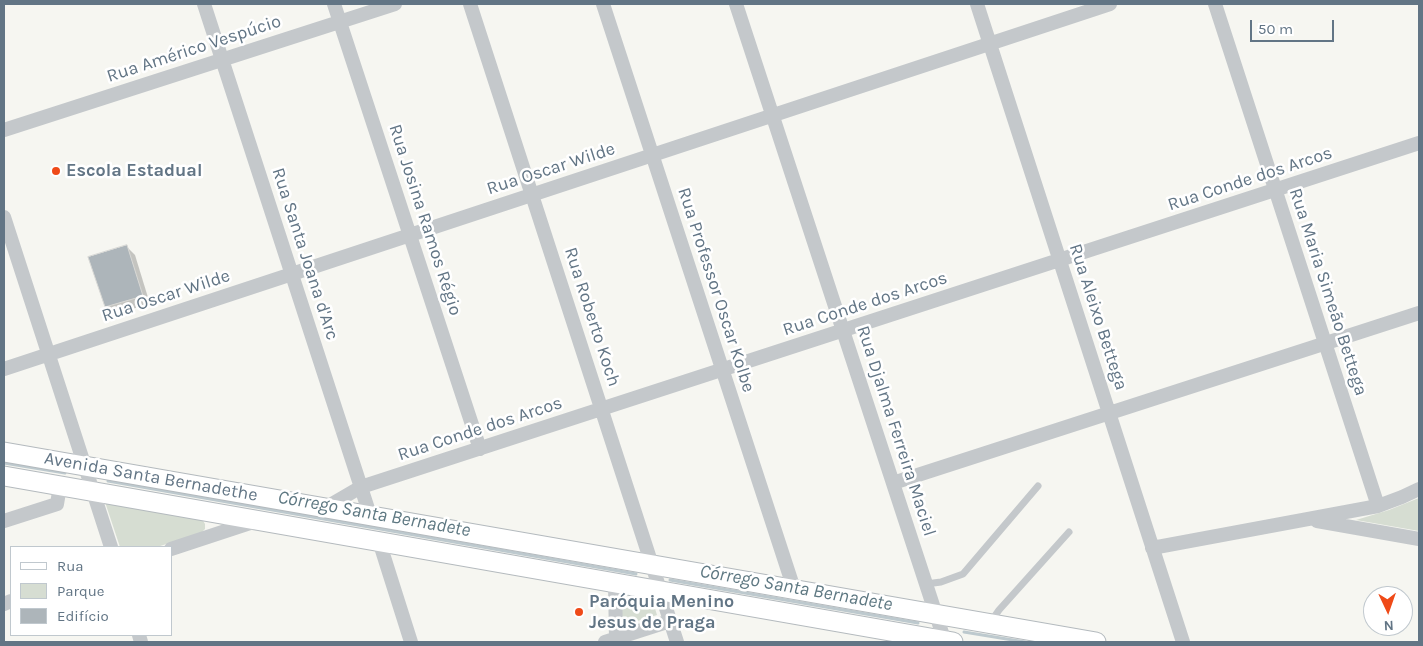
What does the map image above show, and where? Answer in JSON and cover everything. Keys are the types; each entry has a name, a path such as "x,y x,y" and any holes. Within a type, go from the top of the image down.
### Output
{"main road":[{"name":"Avenida Santa Bernadethe","path":"4,452 1096,642"},
{"name":"Avenida Santa Bernadethe","path":"4,476 947,642"}],"street":[{"name":"Rua Santa Joana d'Arc","path":"204,4 370,515"},
{"name":"Rua Josina Ramos Régio","path":"334,4 480,448"},
{"name":"Rua Américo Vespúcio","path":"4,130 395,4"},
{"name":"Rua Roberto Koch","path":"470,4 678,642"},
{"name":"Rua Professor Oscar Kolbe","path":"603,4 794,589"},
{"name":"Rua Djalma Ferreira Maciel","path":"736,4 926,584 947,642"},
{"name":"Rua Aleixo Bettega","path":"977,4 1183,642"},
{"name":"Rua Oscar Wilde","path":"4,369 1110,4"},
{"name":"Rua Maria Simeão Bettega","path":"1215,4 1378,506"},
{"name":"Rua Conde dos Arcos","path":"325,508 361,487 1419,144"},
{"path":"4,217 111,546"},
{"path":"893,483 1419,313"},
{"path":"4,521 57,504 60,486"},
{"path":"1152,548 1378,506 1419,489"},
{"path":"206,538 214,531 214,522 210,512"},
{"path":"1307,519 1419,539"},
{"path":"172,549 258,521"},
{"path":"379,542 411,642"},
{"path":"615,583 611,640 670,621"}],"lane":[{"path":"926,584 941,582 963,574 1038,486"},
{"path":"989,623 1069,532"}],"green space":[{"path":"1419,498 1419,531 1356,520 1389,510"},
{"path":"105,502 202,519 205,524 205,529 201,533 160,546 120,546"},
{"path":"621,597 653,602 657,615 621,626"}],"building":[{"path":"127,245 143,296 105,307 88,257"}],"waterway":[{"name":"Córrego Santa Bernadete","path":"4,463 65,473"},
{"name":"Córrego Santa Bernadete","path":"108,481 636,574"},
{"name":"Córrego Santa Bernadete","path":"670,580 918,623"},
{"name":"Córrego Santa Bernadete","path":"964,632 1025,642"}],"place":[{"name":"Escola Estadual","path":"56,171"},
{"name":"Paróquia Menino Jesus de Praga","path":"579,612"}]}
